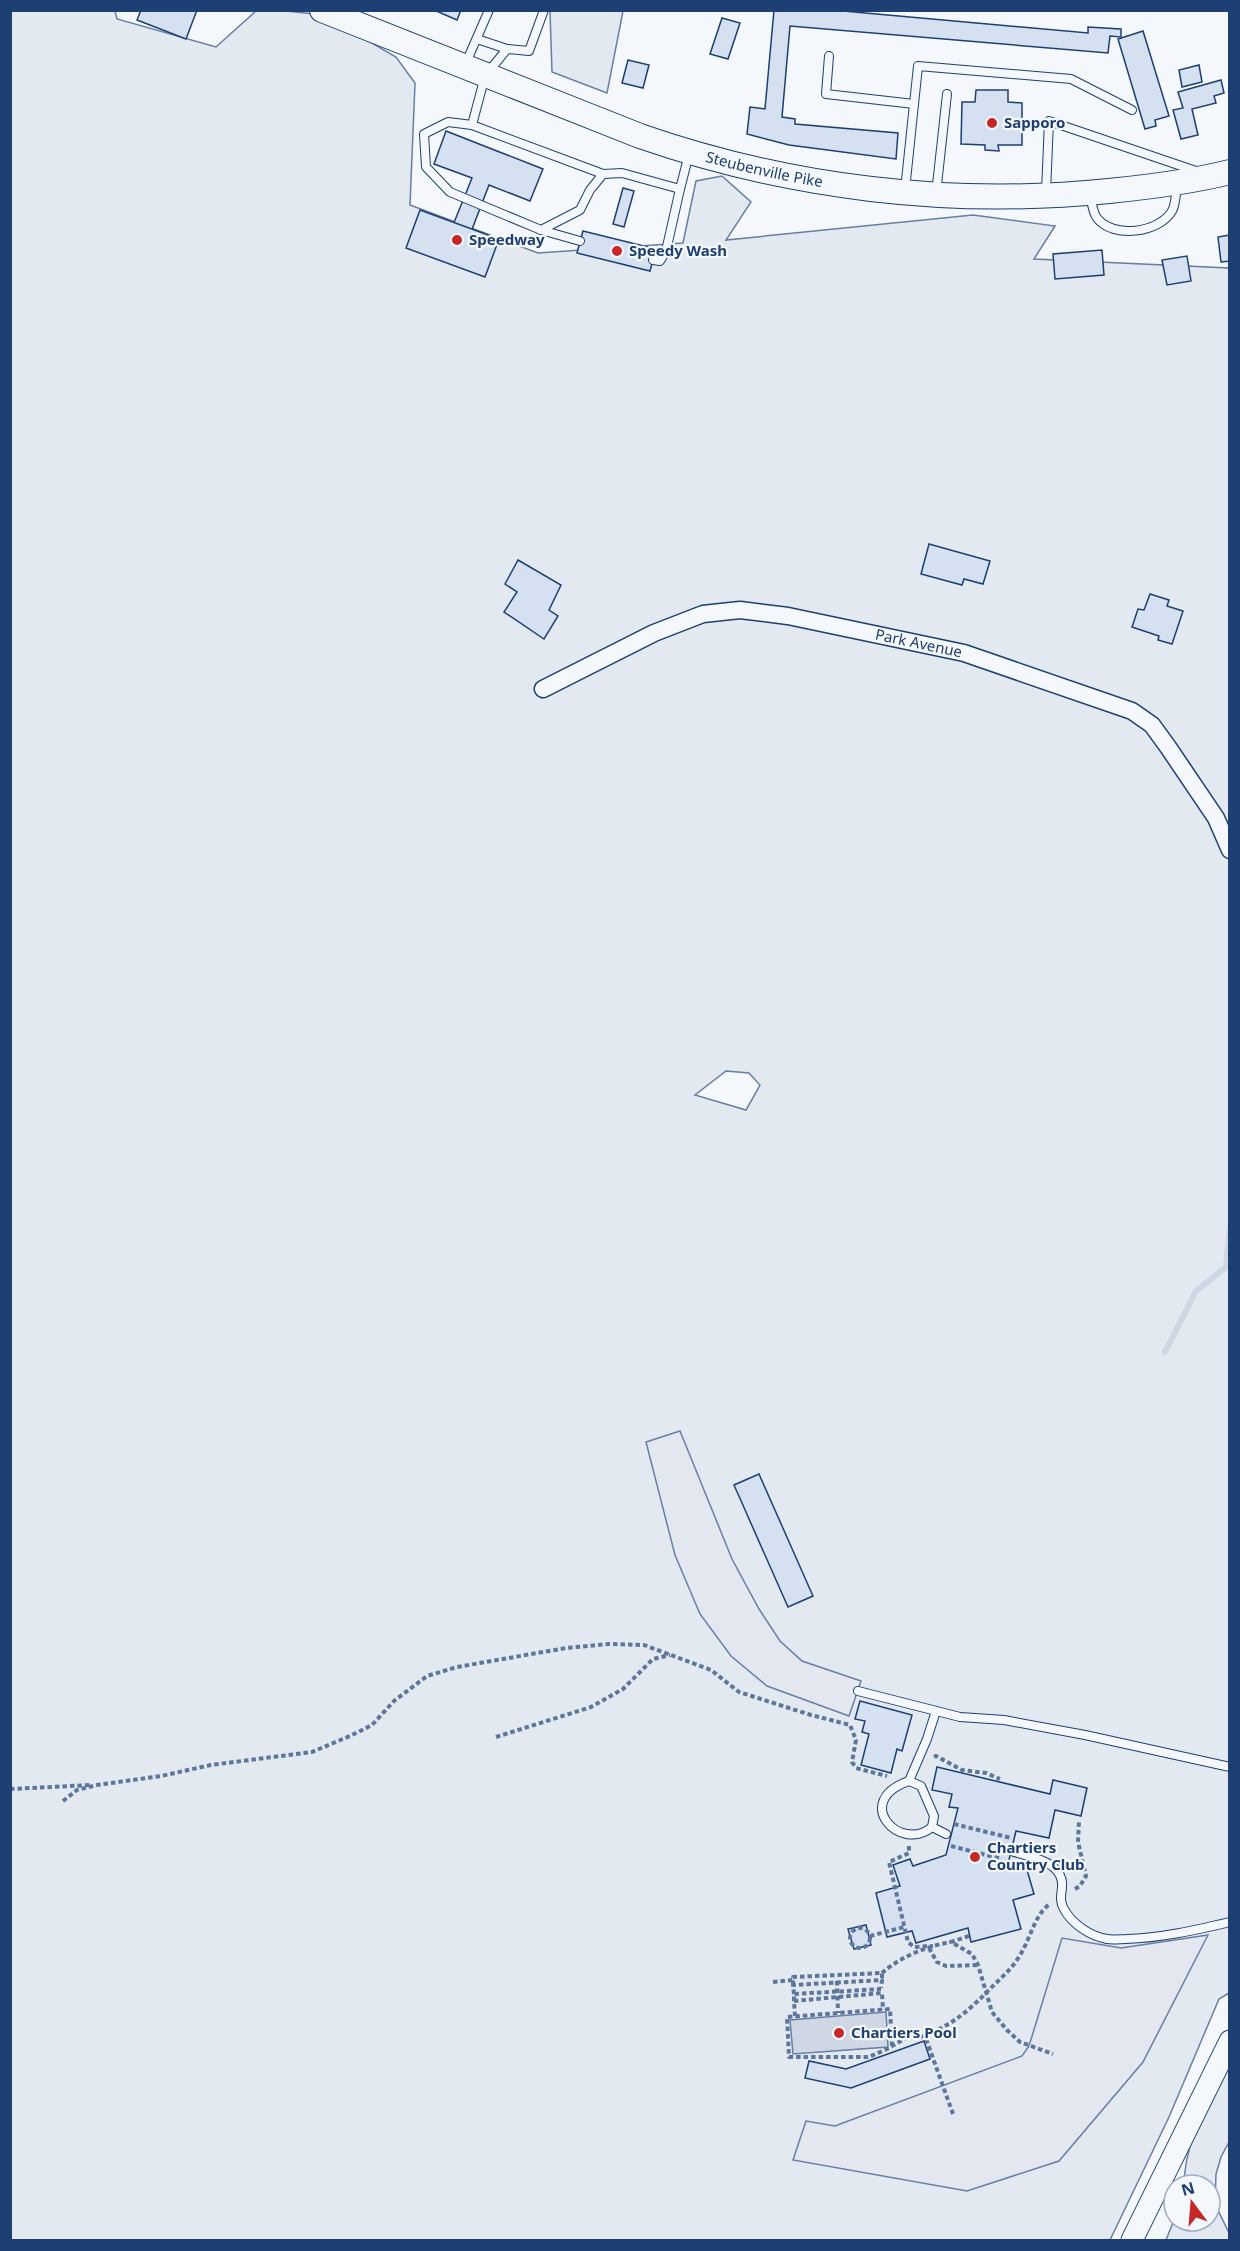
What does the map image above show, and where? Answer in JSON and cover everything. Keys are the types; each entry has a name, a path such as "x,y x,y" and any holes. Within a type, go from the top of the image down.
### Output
{"main road":[{"name":"Steubenville Pike","path":"322,10 474,72 689,153 813,182 904,193 1002,197 1089,193 1177,183 1220,174"}],"street":[{"name":"Park Avenue","path":"543,689 654,633 703,614 740,610 788,616 964,653 1132,711 1152,725 1216,818 1230,850"},
{"path":"1132,2241 1230,2042"}],"lane":[{"path":"472,125 477,39 489,10"},
{"path":"477,39 507,49 529,51 544,10"},
{"path":"474,72 507,49"},
{"path":"829,56 826,94 914,104"},
{"path":"904,193 918,66 1071,79 1132,110"},
{"path":"936,195 947,94"},
{"path":"1046,195 1049,121 1220,174"},
{"path":"580,241 541,230 450,192 426,167 424,134 448,122 472,125 603,174 622,173 680,189"},
{"path":"653,260 660,261 666,251 689,153"},
{"path":"541,230 579,210 590,190 603,174"},
{"path":"1089,193 1096,217 1110,229 1126,231 1147,228 1166,218 1174,209 1177,183"},
{"path":"858,1691 960,1717 1005,1720 1230,1767"},
{"path":"909,1781 936,1711"},
{"path":"909,1781 921,1786 940,1831 907,1834 891,1828 883,1816 883,1801 896,1786 909,1781"},
{"path":"1014,1852 1047,1863 1057,1869 1062,1881 1060,1897 1063,1908 1079,1928 1107,1939 1137,1939 1230,1922"}],"path":[{"path":"63,1801 78,1790 106,1784 161,1776 211,1765 312,1752 372,1725 394,1701 427,1676 457,1667 566,1648 609,1644 644,1645 711,1670 739,1692 812,1715 844,1722"},
{"path":"496,1737 591,1707 623,1689 653,1659 670,1655"},
{"path":"10,1790 106,1784"},
{"path":"892,2046 890,2009 787,2017 789,2057 869,2056 892,2046 906,2038 925,2036 952,2023 970,2010 985,1993 1009,1973 1028,1942 1040,1911 1080,1886 1086,1876 1078,1842 1079,1821"},
{"path":"1018,1840 949,1823 940,1831 945,1845 1015,1862 1027,1856"},
{"path":"907,1834 909,1853 889,1862 908,1942 914,1947 931,1947"},
{"path":"870,1936 904,1927"},
{"path":"857,1928 866,1930 870,1936 870,1943 858,1948 851,1942 850,1936 857,1928"},
{"path":"795,2016 793,1977 882,1973 891,1965 931,1947 969,1936"},
{"path":"951,1942 972,1954 978,1965 992,2012 1006,2030 1020,2043 1053,2054"},
{"path":"931,1947 937,1962 946,1966 978,1965"},
{"path":"882,1973 883,2010"},
{"path":"836,1975 838,2013"},
{"path":"773,1982 837,1983 882,1980"},
{"path":"794,2001 881,1988"},
{"path":"794,1994 882,1994"},
{"path":"925,2036 953,2114"}],"shaded area":[{"path":"11,11 115,11 117,19 216,47 256,11 324,15 396,57 415,83 410,205 538,253 683,243 696,181 722,176 751,202 726,240 973,215 1055,226 1034,259 1229,268 1229,1993 1219,1999 1169,2117 1110,2240 11,2240","holes":["726,1071 749,1073 760,1085 746,1110 695,1095"]},
{"path":"550,11 623,11 607,93 552,72"},
{"path":"680,1431 732,1559 759,1609 780,1641 802,1661 861,1681 849,1716 767,1686 731,1656 700,1614 675,1555 646,1442"},
{"path":"1208,1935 1143,2062 1059,2161 967,2191 793,2160 806,2121 835,2126 1022,2056 1029,2046 1062,1938 1121,1948"},
{"name":"Chartiers Pool","path":"886,2012 888,2047 793,2054 790,2020"},
{"path":"1229,2069 1229,2142 1216,2173 1185,2173 1192,2140 1223,2070"},
{"path":"1222,2218 1229,2233 1229,2240 1166,2240 1169,2233 1222,2233"}],"building":[{"path":"141,10 197,10 186,39 137,20"},
{"path":"434,10 461,10 457,20"},
{"path":"774,10 832,10 1088,33 1088,27 1121,29 1121,37 1110,36 1108,53 790,26 782,117 795,119 795,124 898,133 896,159 789,145 747,134 750,107 765,109"},
{"path":"722,18 740,23 728,59 710,54"},
{"path":"1143,31 1169,116 1155,120 1156,126 1145,129 1118,39"},
{"path":"628,60 649,65 643,88 622,83"},
{"path":"1199,65 1202,82 1182,87 1179,70"},
{"path":"1221,80 1224,93 1214,96 1216,103 1192,109 1198,135 1181,139 1173,110 1183,108 1178,92"},
{"name":"Sapporo","path":"976,90 1008,90 1008,102 1022,103 1022,145 998,145 999,151 985,150 985,145 961,144 962,102 975,102"},
{"path":"446,131 543,169 530,201 489,185 471,232 453,225 472,178 434,164"},
{"path":"623,188 634,191 624,227 613,224"},
{"path":"420,210 499,239 485,277 406,248"},
{"name":"Speedy Wash","path":"583,231 656,249 650,271 577,253"},
{"path":"1230,235 1230,261 1221,262 1218,237"},
{"path":"1102,250 1104,275 1055,279 1053,254"},
{"path":"1187,256 1191,281 1167,285 1162,260"},
{"path":"929,544 990,561 983,584 964,579 962,585 921,574"},
{"path":"518,560 561,585 549,610 558,616 544,639 504,612 517,592 505,584"},
{"path":"1150,594 1169,600 1167,606 1183,611 1172,644 1158,640 1159,636 1132,627 1138,609 1144,610"},
{"path":"759,1474 813,1596 788,1607 734,1485"},
{"path":"860,1701 912,1715 902,1751 897,1749 891,1773 861,1765 869,1734 862,1732 865,1721 855,1719"},
{"name":"Chartiers Country Club","path":"937,1767 1050,1794 1053,1780 1087,1788 1081,1816 1055,1810 1049,1838 1016,1831 1007,1868 1025,1863 1034,1894 1013,1900 1021,1929 971,1942 968,1928 916,1943 912,1931 887,1937 876,1893 900,1886 893,1865 910,1859 913,1866 946,1855 958,1808 949,1807 952,1794 932,1790"},
{"path":"866,1925 871,1945 854,1949 848,1929"},
{"path":"924,2041 930,2059 851,2088 805,2078 809,2061 846,2069"}],"waterway":[{"path":"1165,1352 1196,1291 1226,1267 1230,1226"}],"place":[{"name":"Sapporo","path":"992,123"},
{"name":"Speedway","path":"457,240"},
{"name":"Speedy Wash","path":"617,251"},
{"name":"Chartiers Country Club","path":"975,1857"},
{"name":"Chartiers Pool","path":"839,2033"}]}
